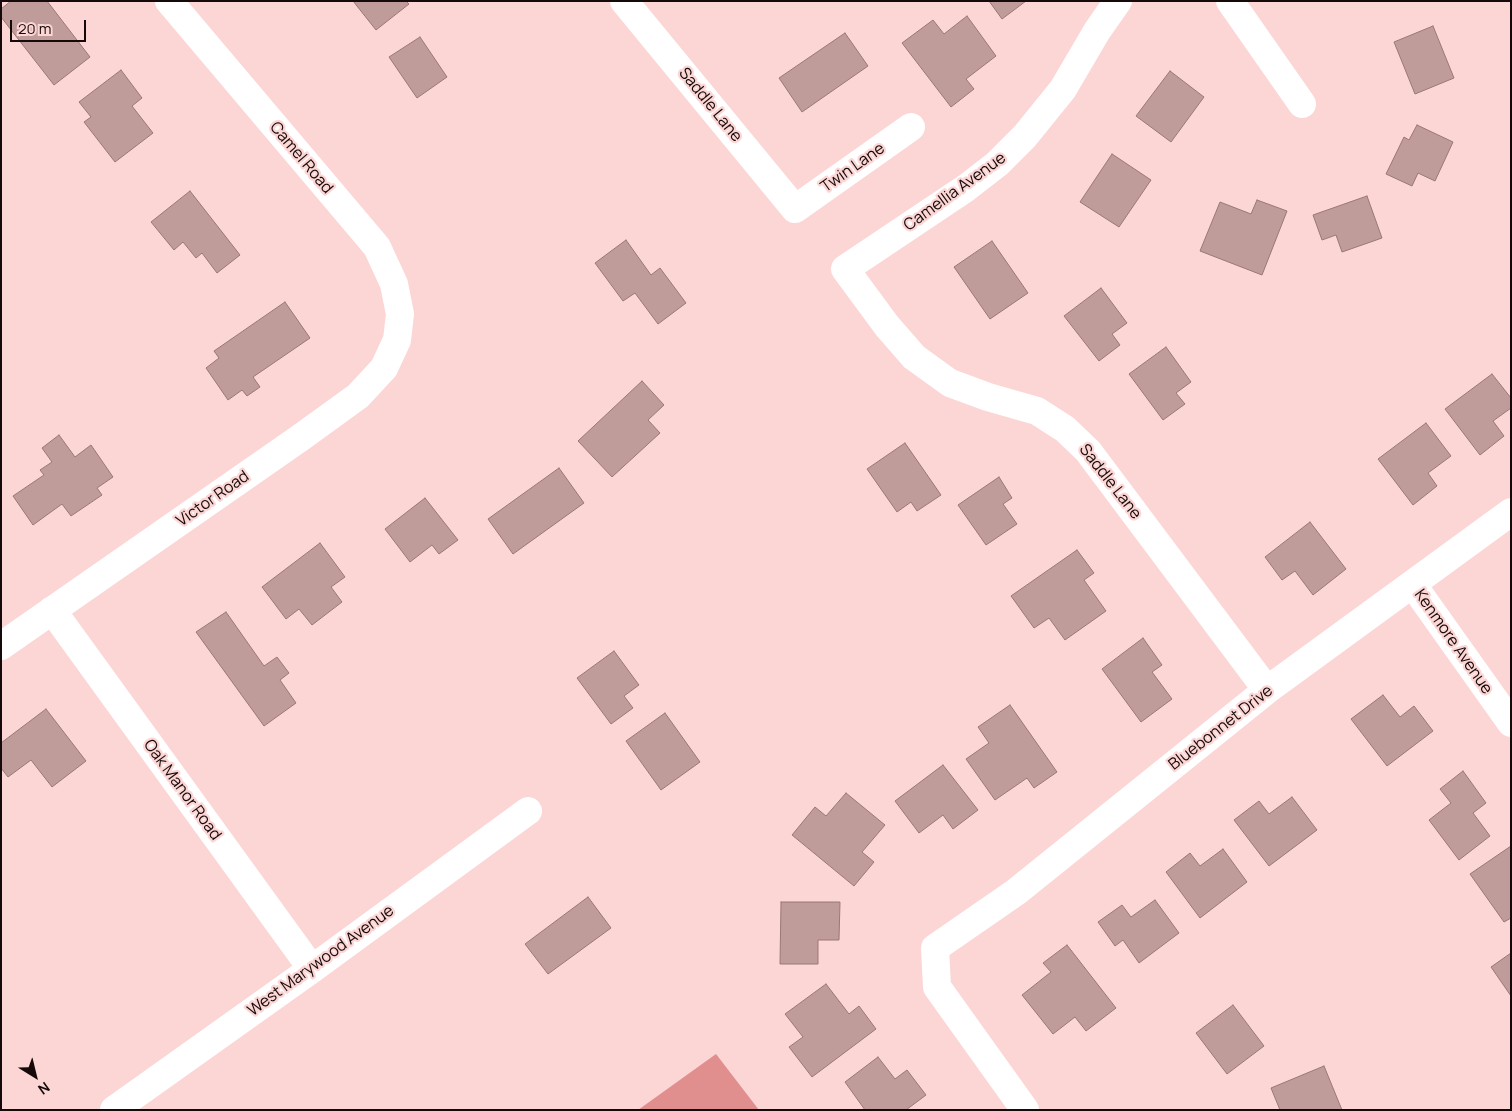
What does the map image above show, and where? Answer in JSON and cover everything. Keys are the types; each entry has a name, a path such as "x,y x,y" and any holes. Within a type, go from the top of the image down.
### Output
{"street":[{"name":"Camel Road","path":"168,1 377,248 394,284 400,314 398,330"},
{"name":"Saddle Lane","path":"624,1 795,209"},
{"name":"Camellia Avenue","path":"845,269 966,188 997,164 1025,136 1063,89 1097,31 1118,1"},
{"path":"1230,1 1302,104"},
{"name":"Twin Lane","path":"795,209 911,127"},
{"name":"Saddle Lane","path":"845,269 887,326 914,357 950,383 988,397 1037,411 1065,429 1088,451 1267,690"},
{"name":"Victor Road","path":"1,646 358,396 384,368 397,340 398,330"},
{"name":"Bluebonnet Drive","path":"1025,1110 938,987 935,948 1016,892 1267,690 1511,512"},
{"name":"Kenmore Avenue","path":"1413,585 1511,723"},
{"name":"Oak Manor Road","path":"52,610 312,969"},
{"name":"West Marywood Avenue","path":"114,1110 312,969 528,811"}],"shaded area":[{"path":"716,1054 759,1110 638,1110"}],"building":[{"path":"11,1 47,1 90,57 54,85 1,17 1,9"},
{"path":"353,1 406,1 409,4 376,30"},
{"path":"989,1 1026,1 1002,19"},
{"path":"967,16 996,56 966,79 974,89 951,107 902,43 933,20 944,34"},
{"path":"1433,26 1454,78 1415,94 1394,42"},
{"path":"845,33 868,66 802,112 779,78"},
{"path":"420,37 447,77 417,98 389,57"},
{"path":"121,70 142,98 132,106 153,133 115,162 84,122 91,117 79,102"},
{"path":"1170,71 1204,97 1171,142 1136,116"},
{"path":"1417,125 1453,142 1435,181 1418,173 1412,186 1386,174 1404,137 1409,140"},
{"path":"1112,154 1151,180 1119,227 1080,202"},
{"path":"190,191 240,255 217,273 202,253 196,258 183,242 174,250 151,222"},
{"path":"1367,196 1382,238 1342,252 1336,235 1322,240 1313,215"},
{"path":"1257,200 1287,211 1262,275 1200,251 1220,202 1251,214"},
{"path":"626,240 651,275 660,268 686,303 658,324 635,293 623,301 595,263"},
{"path":"992,241 1028,293 990,319 954,267"},
{"path":"1101,288 1127,323 1112,334 1120,345 1099,361 1064,316"},
{"path":"285,302 310,338 253,377 260,387 247,396 242,390 228,400 206,368 219,358 214,351"},
{"path":"1166,347 1191,382 1176,393 1185,404 1163,420 1129,374"},
{"path":"1492,374 1511,398 1511,408 1493,421 1504,436 1480,455 1445,409"},
{"path":"642,381 664,405 648,420 660,433 612,477 578,441"},
{"path":"1426,423 1451,456 1428,473 1437,486 1413,505 1378,459"},
{"path":"59,435 75,457 91,445 113,477 97,488 102,495 71,516 62,504 33,525 13,496 44,475 40,470 52,462 42,448"},
{"path":"905,443 941,495 917,511 911,502 897,512 867,469"},
{"path":"559,468 584,503 513,554 488,519"},
{"path":"999,477 1012,498 1003,504 1017,524 986,545 958,505"},
{"path":"425,498 458,540 439,554 432,545 410,562 385,529"},
{"path":"1310,522 1346,569 1313,595 1295,571 1282,580 1265,557"},
{"path":"320,543 345,577 331,587 342,602 312,625 299,609 286,619 262,587"},
{"path":"1077,550 1094,573 1084,580 1106,611 1065,640 1049,618 1034,628 1011,596"},
{"path":"226,612 264,666 277,657 289,673 280,680 296,703 264,726 196,632"},
{"path":"1143,638 1162,665 1152,672 1172,699 1141,722 1102,669"},
{"path":"614,651 639,685 624,696 633,708 611,724 577,678"},
{"path":"1383,695 1400,717 1414,706 1433,731 1387,766 1351,719"},
{"path":"1010,705 1057,772 1034,788 1027,778 995,800 966,759 989,743 978,727"},
{"path":"46,709 86,761 52,787 31,760 8,777 1,768 1,743"},
{"path":"665,713 700,762 661,790 626,741"},
{"path":"943,765 978,810 953,829 943,815 919,833 895,801"},
{"path":"1463,771 1486,803 1473,813 1490,836 1459,860 1429,820 1451,803 1440,789"},
{"path":"846,793 885,825 862,852 874,862 854,886 792,835 815,807 826,816"},
{"path":"1292,797 1317,830 1269,866 1234,820 1259,801 1269,814"},
{"path":"1511,846 1511,918 1504,922 1470,874"},
{"path":"1223,849 1247,882 1200,918 1166,872 1190,853 1200,866"},
{"path":"588,897 611,928 548,974 525,944"},
{"path":"1155,900 1179,933 1139,963 1123,940 1115,946 1098,922 1122,905 1131,917"},
{"path":"781,902 840,902 839,940 818,940 818,964 780,964"},
{"path":"1067,945 1116,1008 1086,1031 1075,1017 1053,1034 1022,995 1051,972 1043,963"},
{"path":"1511,953 1511,996 1491,967"},
{"path":"826,984 849,1014 859,1006 876,1029 812,1077 789,1047 803,1037 785,1014"},
{"path":"1233,1005 1264,1046 1227,1074 1196,1033"},
{"path":"878,1057 895,1079 907,1070 926,1095 906,1110 865,1110 845,1082"},
{"path":"1324,1066 1342,1110 1280,1110 1271,1088"}]}
